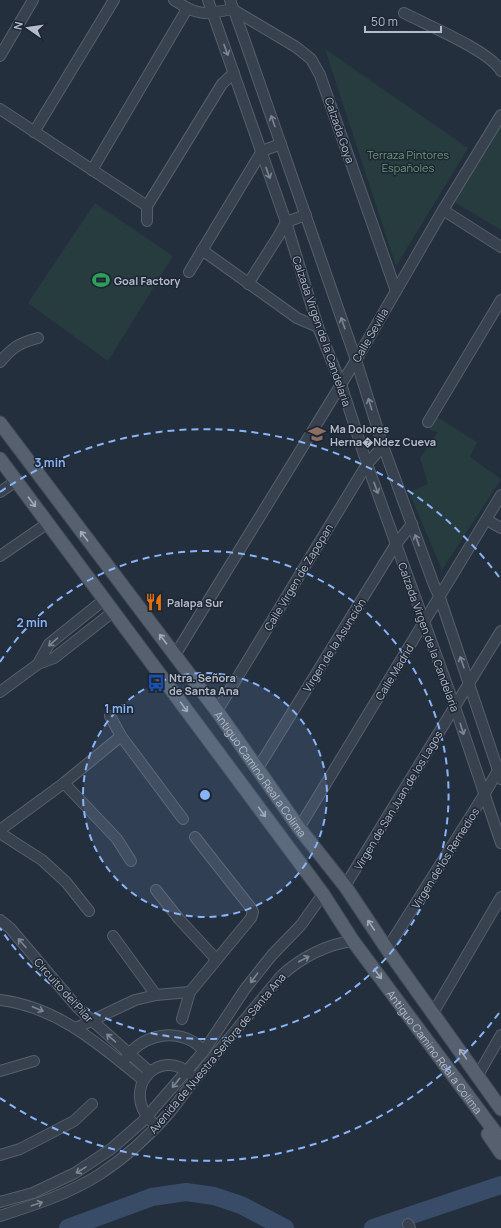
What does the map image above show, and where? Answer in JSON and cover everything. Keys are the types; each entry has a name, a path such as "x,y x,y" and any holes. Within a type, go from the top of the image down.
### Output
{"main road":[{"name":"Antiguo Camino Real a Colima","path":"0,423 174,655 218,711 299,828 346,886 387,950 433,1012 501,1109"},
{"name":"Antiguo Camino Real a Colima","path":"0,459 114,611 322,894 353,941 501,1140"},
{"path":"445,1065 501,1153"}],"street":[{"path":"0,56 33,0"},
{"path":"34,132 114,0"},
{"path":"174,0 187,9 199,13 212,13 231,4"},
{"name":"Calzada Virgen de la Candelaria","path":"208,0 286,222 318,327 341,384 367,464 455,707 501,843"},
{"name":"Calzada Virgen de la Candelaria","path":"231,4 356,360 383,446 440,598 500,771"},
{"name":"Calzada Goya","path":"231,4 311,59 320,75 396,291"},
{"path":"92,170 187,9"},
{"path":"404,13 474,48 501,71"},
{"path":"147,221 147,206 222,84 234,73"},
{"path":"0,109 147,206"},
{"name":"Calle Sevilla","path":"174,655 356,360 443,210 500,118"},
{"path":"189,272 262,151 281,144"},
{"path":"443,210 501,247"},
{"path":"248,284 286,222 306,215"},
{"path":"202,250 297,318 318,327"},
{"path":"428,422 501,300"},
{"path":"0,362 10,350 23,342 38,338"},
{"name":"Calle Virgen de Zapopan","path":"218,711 367,464 383,446"},
{"path":"0,492 16,481"},
{"name":"Calle Madrid","path":"299,828 440,598 501,495"},
{"path":"487,520 501,528"},
{"path":"0,556 48,523"},
{"name":"Virgen de la Asunción","path":"258,768 396,544 412,524"},
{"path":"38,664 49,644 105,599"},
{"path":"0,692 38,664 54,658 114,611"},
{"path":"69,629 77,640"},
{"name":"Virgen de San Juan de los Lagos","path":"346,886 501,631"},
{"path":"110,716 121,736 183,819"},
{"path":"89,911 66,882 42,860 0,832 64,783 121,736"},
{"name":"Virgen de los Remedios","path":"387,950 500,771"},
{"path":"64,783 117,839 131,861"},
{"path":"182,1019 190,992 251,918 253,912 195,837"},
{"path":"156,890 179,919 216,959"},
{"name":"Avenida de Nuestra Señora de Santa Ana","path":"0,1202 33,1192 75,1173 111,1149 147,1117 186,1070 204,1051 259,971 300,925 322,894"},
{"path":"433,1012 501,897"},
{"name":"Circuito del Pilar","path":"0,920 10,928 78,1008 129,1053 146,1076"},
{"path":"114,936 156,995"},
{"name":"Avenida de Nuestra Señora de Santa Ana","path":"0,1216 42,1202 80,1186 101,1174 121,1159 142,1141 169,1112 289,968 329,946 342,942 353,941"},
{"path":"76,1028 135,1000 156,995 190,992"},
{"name":"Circuito del Pilar","path":"0,1000 27,1004 51,1014 76,1028 122,1063 146,1076"},
{"path":"237,1003 250,1014"},
{"path":"478,1075 501,1035"},
{"path":"122,1063 129,1053 136,1047 155,1036 179,1037 192,1041 204,1051"},
{"path":"0,1071 34,1061"},
{"path":"156,1126 143,1111 140,1101 140,1090 146,1076 159,1067 169,1064 186,1070 195,1079"},
{"path":"0,1155 20,1149 74,1121 92,1104"}],"green space":[{"name":"Terraza Pintores Españoles","path":"325,49 468,148 396,266"},
{"path":"501,119 501,230 451,200"},
{"name":"Goal Factory","path":"95,203 173,256 108,361 28,303"},
{"path":"437,417 477,442 470,457 501,479 442,570 409,492 428,484 420,458 438,432 429,430"}],"waterway":[{"path":"373,1228 501,1185"},
{"path":"68,1228 152,1197 186,1192 214,1196 241,1205 285,1228"}],"place":[{"name":"Goal Factory","path":"101,280"},
{"name":"Ma Dolores Herna�Ndez Cueva","path":"317,434"},
{"name":"Palapa Sur","path":"154,602"},
{"name":"Ntra. Señora de Santa Ana","path":"156,683"}]}
